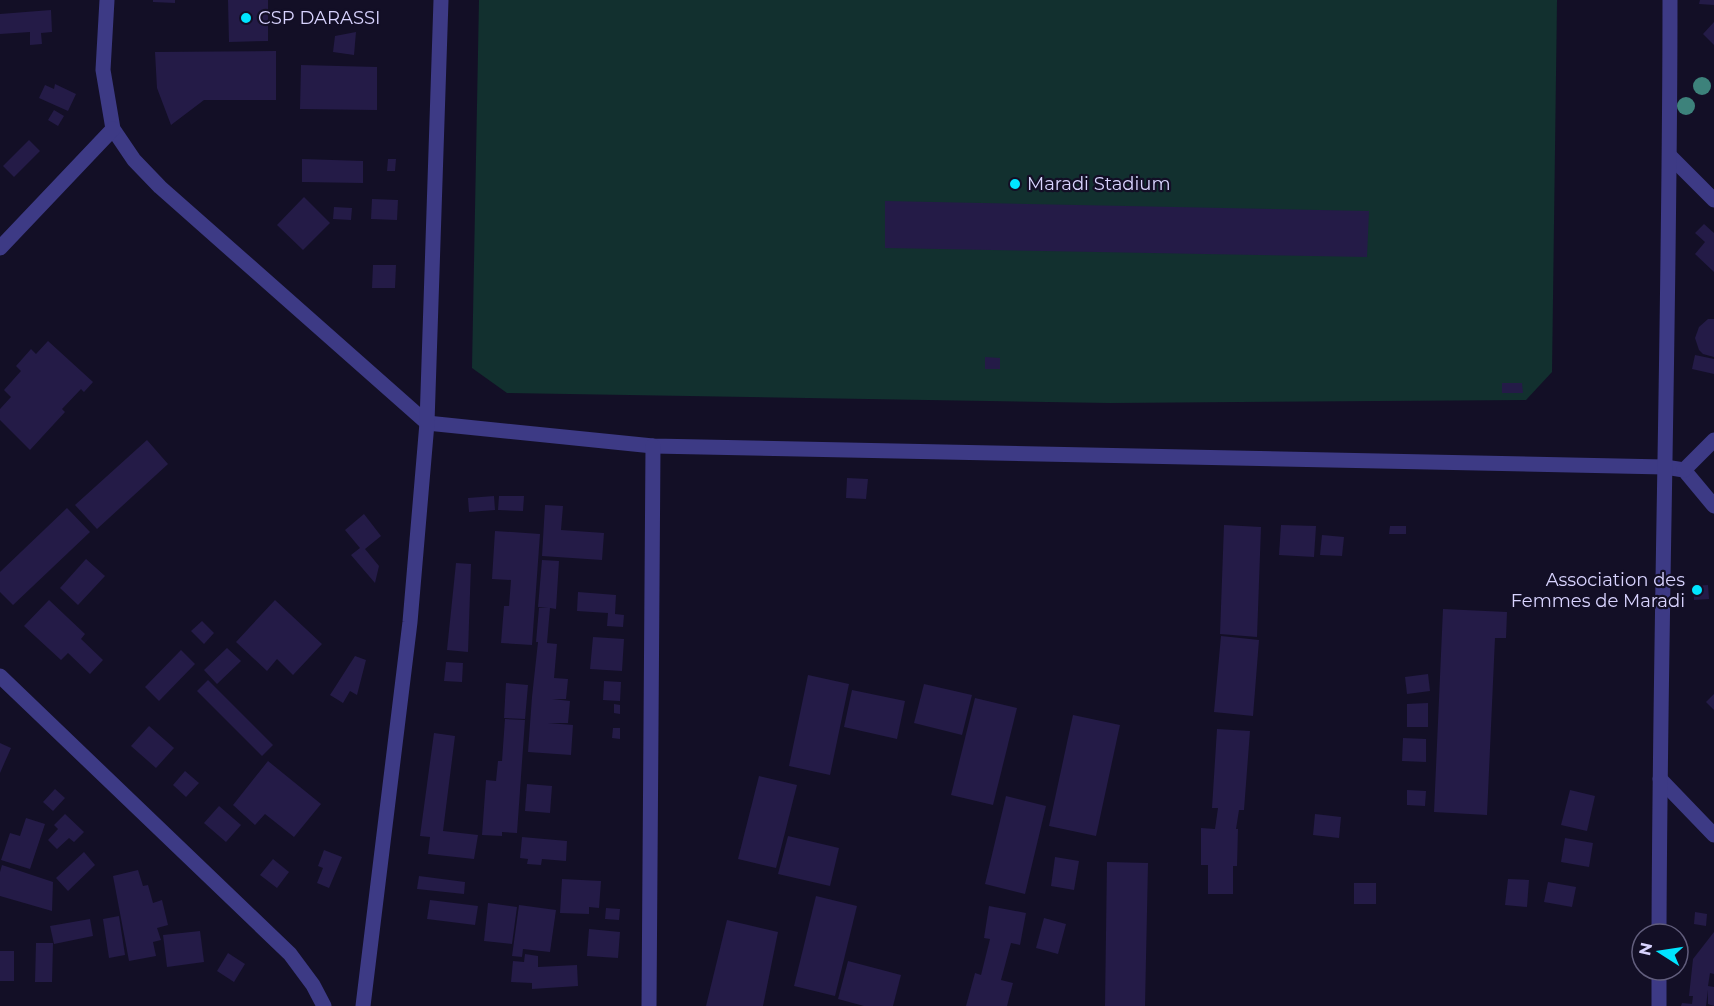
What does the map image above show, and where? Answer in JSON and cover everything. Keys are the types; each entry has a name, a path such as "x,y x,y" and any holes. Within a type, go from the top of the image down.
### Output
{"street":[{"path":"107,0 103,70 113,129 134,160 160,187 427,423 653,446 1665,467 1684,470 1714,506"},
{"path":"363,1006 411,622 427,423 441,0"},
{"path":"1659,922 1670,156 1670,0"},
{"path":"0,248 113,129"},
{"path":"1670,156 1714,200"},
{"path":"1684,470 1714,440"},
{"path":"649,1006 653,446"},
{"path":"0,676 290,954 313,985 324,1006"},
{"path":"1660,779 1714,835"},
{"path":"1659,982 1659,1006"}],"green space":[{"name":"Maradi Stadium","path":"479,0 1557,0 1552,372 1526,400 1110,403 507,393 472,368"}],"building":[{"path":"153,0 175,0 175,3 153,2"},
{"path":"228,0 268,0 268,41 229,42"},
{"path":"1700,0 1714,0 1714,5 1699,4"},
{"path":"51,10 52,32 41,33 42,44 30,45 30,32 0,34 0,14"},
{"path":"1714,22 1714,45 1703,34"},
{"path":"356,32 354,55 333,52 335,36"},
{"path":"276,51 276,100 204,100 171,125 157,88 155,52"},
{"path":"301,65 377,67 377,110 300,109"},
{"path":"55,84 76,94 68,111 39,98 45,85 54,89"},
{"path":"54,110 64,116 58,126 48,120"},
{"path":"29,140 40,151 14,177 3,166"},
{"path":"302,159 363,161 363,183 302,182"},
{"path":"388,159 396,159 395,171 387,171"},
{"path":"304,197 330,223 303,250 277,225"},
{"path":"372,199 398,200 397,220 371,219"},
{"path":"885,201 1369,211 1367,257 885,248"},
{"path":"334,207 352,208 351,220 333,219"},
{"path":"1704,224 1714,233 1714,272 1695,254 1705,242 1695,233"},
{"path":"373,265 396,265 395,288 372,288"},
{"path":"1708,319 1714,319 1714,357 1703,354 1699,350 1695,338 1699,327"},
{"path":"48,341 93,382 84,392 81,389 62,409 65,412 30,450 0,420 0,409 11,397 4,390 21,371 16,366 31,349 36,354"},
{"path":"1695,355 1714,359 1714,374 1692,369"},
{"path":"985,357 1000,358 1000,369 985,369"},
{"path":"1502,383 1522,383 1523,393 1502,393"},
{"path":"147,440 168,464 97,529 75,505"},
{"path":"847,478 868,479 866,499 846,498"},
{"path":"494,496 495,510 469,512 468,498"},
{"path":"499,496 524,496 523,511 498,510"},
{"path":"545,505 563,506 561,530 604,533 602,560 542,556"},
{"path":"67,508 90,532 13,605 0,592 0,572"},
{"path":"364,514 381,536 365,549 379,566 375,583 351,555 360,548 345,530"},
{"path":"1224,525 1261,527 1257,637 1220,634"},
{"path":"1281,525 1316,526 1314,557 1279,555"},
{"path":"1390,526 1406,526 1406,534 1389,534"},
{"path":"495,531 540,534 532,645 501,643 504,606 509,606 511,580 492,579"},
{"path":"1322,535 1344,537 1342,556 1320,555"},
{"path":"86,559 105,576 78,605 60,588"},
{"path":"542,560 559,561 556,609 550,608 547,643 557,644 554,678 568,679 566,699 552,699 570,701 568,723 548,723 573,725 571,755 528,752 539,608 548,608 538,607"},
{"path":"456,563 471,564 468,652 447,650"},
{"path":"1708,585 1709,599 1694,600 1693,586"},
{"path":"578,592 616,595 615,614 624,615 623,627 607,626 608,613 577,611"},
{"path":"49,600 85,634 81,639 103,660 90,674 68,653 61,660 24,626"},
{"path":"275,600 322,644 293,675 277,659 267,671 236,642"},
{"path":"1443,609 1507,612 1506,638 1495,638 1487,815 1434,812"},
{"path":"202,621 214,633 204,644 191,631"},
{"path":"1221,636 1259,640 1253,716 1214,712"},
{"path":"593,637 624,639 622,671 590,669"},
{"path":"227,648 241,661 217,684 204,670"},
{"path":"181,650 195,664 159,701 145,687"},
{"path":"355,656 366,660 357,695 350,691 343,703 330,695"},
{"path":"446,662 463,663 462,682 444,681"},
{"path":"1428,674 1430,691 1407,694 1405,677"},
{"path":"808,675 849,684 830,775 789,766"},
{"path":"208,680 273,745 262,756 197,691"},
{"path":"604,681 621,682 620,701 603,700"},
{"path":"506,683 528,685 525,719 504,718"},
{"path":"924,684 972,695 962,735 914,723"},
{"path":"852,690 905,701 897,739 844,727"},
{"path":"1714,694 1714,710 1706,702"},
{"path":"975,698 1017,708 993,805 951,795"},
{"path":"1428,703 1428,727 1407,727 1407,704"},
{"path":"614,704 620,705 620,714 614,713"},
{"path":"1073,715 1120,725 1096,836 1049,826"},
{"path":"505,719 525,720 517,833 502,832 502,836 482,835 486,780 496,781 498,761 502,761"},
{"path":"149,726 174,748 156,768 131,746"},
{"path":"613,728 620,728 620,739 612,738"},
{"path":"1217,729 1250,731 1244,810 1239,810 1236,829 1238,829 1237,866 1233,866 1233,894 1208,894 1208,865 1201,865 1201,828 1215,829 1218,808 1212,808"},
{"path":"434,733 455,736 443,831 478,835 474,859 428,854 430,837 420,836"},
{"path":"1403,738 1426,739 1426,762 1402,761"},
{"path":"0,743 11,748 0,773"},
{"path":"268,761 321,804 294,837 265,814 255,825 233,805"},
{"path":"185,771 199,783 186,797 173,785"},
{"path":"759,776 797,785 776,868 738,859"},
{"path":"527,784 552,786 550,813 525,811"},
{"path":"55,789 65,798 53,811 43,802"},
{"path":"1407,790 1426,791 1425,806 1407,805"},
{"path":"1570,790 1595,796 1587,831 1561,825"},
{"path":"1006,796 1046,806 1025,894 985,884"},
{"path":"219,806 241,825 226,842 204,823"},
{"path":"65,814 84,832 74,842 69,838 57,849 48,840 58,829 54,825"},
{"path":"1315,814 1341,817 1339,838 1313,835"},
{"path":"26,818 45,824 30,869 1,860 10,833 20,836"},
{"path":"788,836 839,848 830,886 778,874"},
{"path":"522,837 567,841 566,861 542,859 541,865 527,864 528,859 520,858"},
{"path":"1565,838 1593,843 1589,867 1561,862"},
{"path":"324,850 342,857 329,888 317,883 323,868 318,866"},
{"path":"84,852 95,865 68,891 56,878"},
{"path":"1055,857 1079,861 1074,890 1051,886"},
{"path":"273,859 289,872 277,888 260,875"},
{"path":"1107,862 1148,863 1145,1006 1105,1006"},
{"path":"2,865 53,882 52,911 0,896"},
{"path":"138,870 143,886 148,885 153,903 162,900 168,925 157,928 161,940 153,942 156,956 129,961 113,876"},
{"path":"419,876 465,882 464,894 417,889"},
{"path":"562,879 601,881 599,908 589,907 589,914 560,913"},
{"path":"1508,879 1529,880 1527,907 1505,905"},
{"path":"1548,882 1576,887 1572,907 1544,902"},
{"path":"1354,883 1376,883 1376,904 1354,904"},
{"path":"816,896 857,906 835,996 794,986"},
{"path":"430,900 478,906 475,925 427,919"},
{"path":"488,903 517,907 512,944 484,941"},
{"path":"519,905 556,910 550,952 523,949 522,957 512,956"},
{"path":"989,906 1026,913 1020,945 1011,943 1001,980 1013,983 1007,1006 966,1006 975,973 981,975 990,939 984,938"},
{"path":"606,908 620,909 619,920 605,919"},
{"path":"1695,912 1707,914 1706,926 1694,924"},
{"path":"119,916 125,955 109,958 103,919"},
{"path":"1044,918 1066,924 1058,954 1036,948"},
{"path":"90,919 93,936 54,944 50,926"},
{"path":"727,920 778,932 763,1006 706,1006"},
{"path":"589,929 620,932 618,958 587,956"},
{"path":"200,931 204,962 167,967 163,935"},
{"path":"1714,932 1714,974 1710,973 1708,986 1714,987 1714,1006 1708,1004 1708,990 1706,1006 1681,1006 1682,1003 1692,1004 1693,996 1689,996 1693,959"},
{"path":"36,943 53,943 52,982 35,982"},
{"path":"0,951 14,951 14,981 0,981"},
{"path":"228,953 245,964 234,982 217,971"},
{"path":"525,954 538,956 538,967 577,965 578,986 532,989 532,983 511,982 513,961 524,962"},
{"path":"848,961 901,975 893,1006 864,1006 838,999"}],"place":[{"name":"CSP DARASSI","path":"246,18"},
{"name":"Maradi Stadium","path":"1015,184"},
{"name":"Association des Femmes de Maradi","path":"1697,590"}]}
